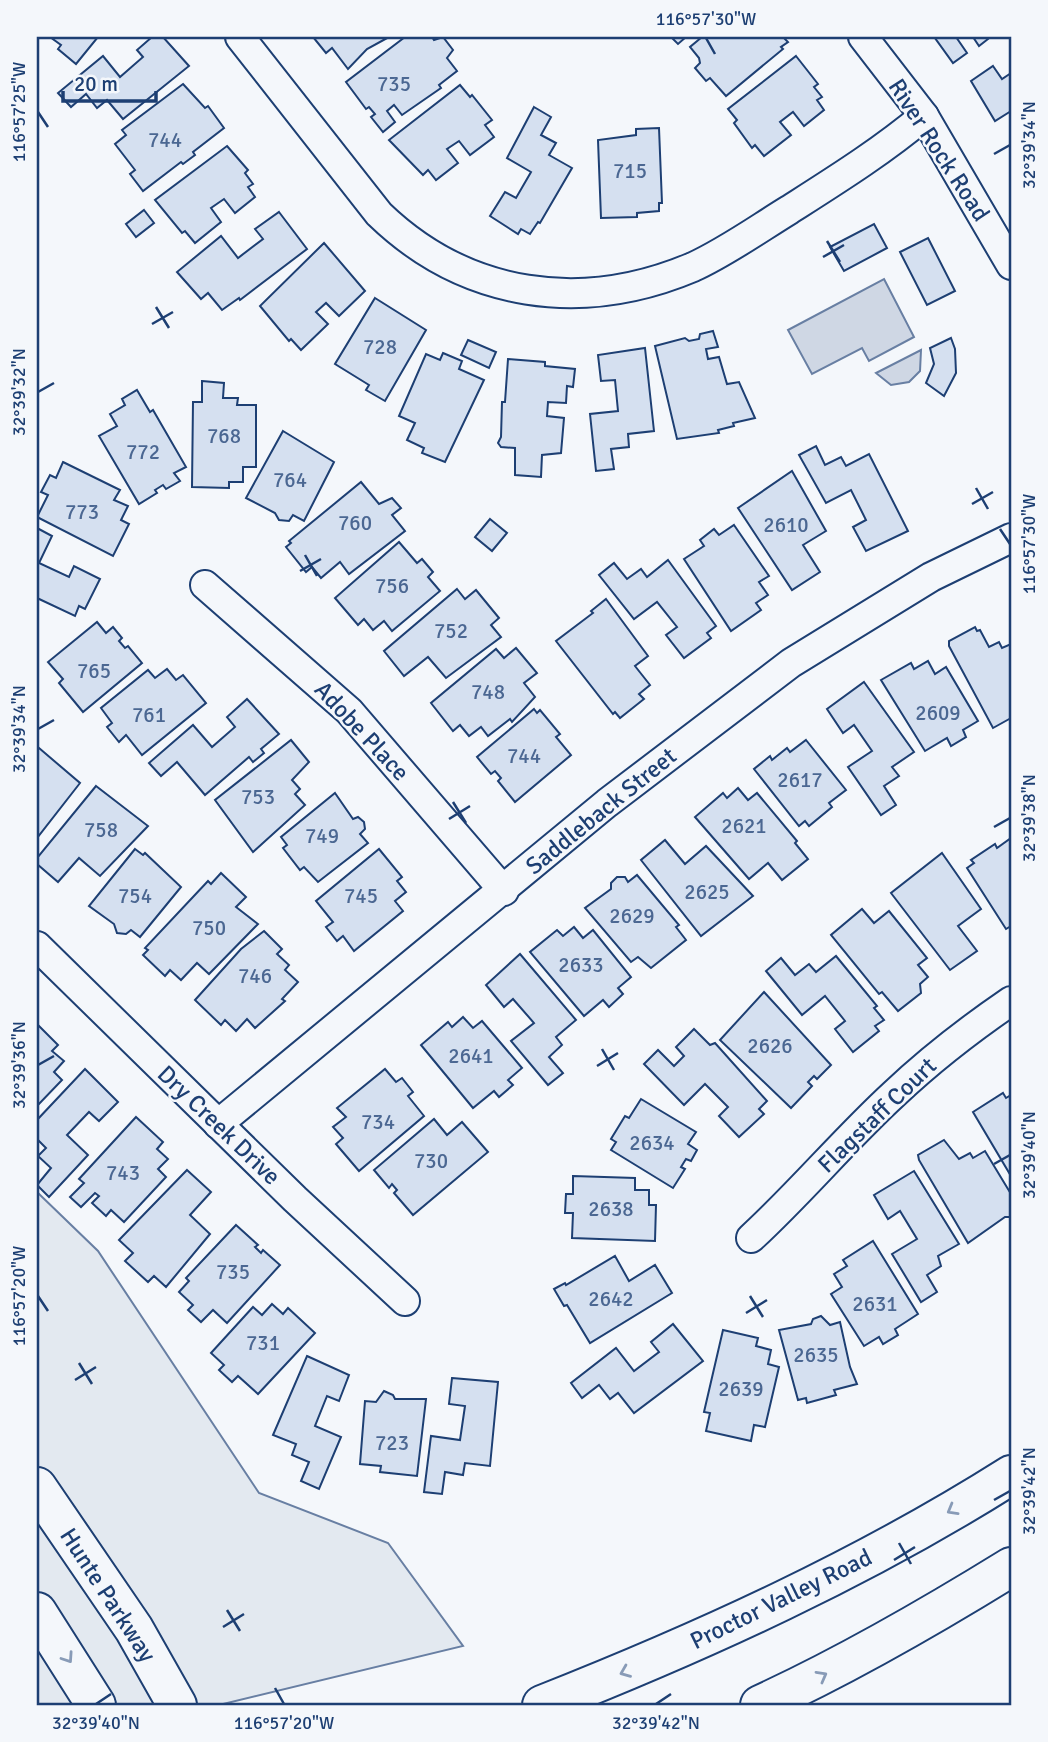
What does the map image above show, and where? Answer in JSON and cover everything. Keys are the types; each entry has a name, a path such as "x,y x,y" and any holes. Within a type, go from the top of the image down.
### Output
{"main road":[{"name":"Proctor Valley Road","path":"542,1705 686,1647 858,1563 1011,1475"},
{"name":"Hunte Parkway","path":"37,1487 134,1629 177,1705"},
{"path":"760,1705 809,1683 926,1619 1011,1567"},
{"path":"37,1612 96,1705"}],"street":[{"path":"240,37 379,214 405,239 445,263 485,280 537,293 602,292 653,281 694,266 882,151 923,116"},
{"name":"River Rock Road","path":"863,37 923,116 1011,265"},
{"name":"Saddleback Street","path":"218,1124 504,891 607,803 791,663 932,577 1011,538"},
{"name":"Adobe Place","path":"205,585 349,711 504,891"},
{"name":"Dry Creek Drive","path":"37,946 218,1124 405,1301"},
{"name":"Flagstaff Court","path":"751,1238 803,1190 893,1094 954,1043 1011,1001"}],"shaded area":[{"path":"884,279 914,337 869,361 862,348 812,374 788,330"},
{"path":"921,350 920,371 909,382 891,385 876,373"},
{"path":"37,1192 98,1251 259,1493 388,1543 463,1646 219,1705 37,1705"}],"building":[{"path":"50,37 98,37 76,64 58,49 61,45"},
{"path":"152,37 163,37 189,66 123,119 107,100 97,108 86,94 71,107 58,93 103,56 120,77 143,57 137,50"},
{"path":"313,37 389,37 367,49 348,69 332,48 326,53"},
{"path":"405,37 432,37 434,40 443,37 453,50 447,58 457,71 439,85 441,88 402,115 394,105 387,111 395,122 383,132 371,117 375,114 369,107 366,109 346,82"},
{"path":"671,37 686,37 678,44"},
{"path":"702,37 783,37 788,42 726,96 710,78 706,81 695,68 700,63 699,58 690,47"},
{"path":"956,37 967,53 953,63 935,38"},
{"path":"973,37 987,37 988,39 979,46"},
{"path":"796,56 818,84 814,87 822,97 817,100 824,110 804,126 793,112 780,122 791,135 764,156 755,145 752,148 734,123 737,120 728,109"},
{"path":"993,66 1002,79 1011,73 1011,111 995,121 971,81"},
{"path":"183,84 205,108 208,106 224,128 193,152 195,155 183,164 181,162 143,191 130,174 135,170 115,144 126,135 122,130"},
{"path":"460,85 470,97 472,95 492,120 485,125 494,137 470,155 459,141 447,149 458,163 436,180 428,170 423,175 389,140"},
{"path":"534,107 551,117 541,135 556,143 549,155 572,168 540,223 538,222 530,234 521,229 518,234 490,216 505,192 516,198 531,172 507,158"},
{"path":"659,128 662,203 659,203 659,211 637,213 637,217 601,218 598,140 636,135 636,129"},
{"path":"227,146 248,170 245,173 253,184 248,187 255,197 235,213 224,199 211,208 221,222 195,243 185,231 182,233 155,200"},
{"path":"144,210 154,223 136,237 126,224"},
{"path":"279,212 307,249 240,300 239,298 222,310 208,293 201,299 177,272 221,236 238,258 263,239 255,229"},
{"path":"874,224 887,248 844,271 830,247"},
{"path":"928,238 955,291 927,305 900,252"},
{"path":"324,243 365,291 339,316 326,303 316,312 328,324 301,350 291,339 289,341 260,306"},
{"path":"375,298 426,330 385,401 366,390 369,385 335,364"},
{"path":"713,331 718,347 706,349 708,359 719,357 727,384 739,382 755,418 733,423 734,426 718,430 719,433 677,439 655,346 685,338 689,341 699,339 700,334"},
{"path":"951,338 955,349 956,373 944,396 926,383 934,364 930,348"},
{"path":"468,340 496,352 489,368 461,355"},
{"path":"645,348 654,431 628,434 629,447 611,449 614,469 596,471 590,414 618,411 615,380 601,381 598,355"},
{"path":"443,353 462,361 459,369 484,380 445,462 422,453 424,448 407,440 415,423 399,416 426,354 440,360"},
{"path":"508,359 545,362 545,366 575,369 573,387 567,386 566,403 548,402 547,416 564,418 561,453 542,455 541,477 515,475 515,448 501,447 498,443 501,437 502,402 505,402"},
{"path":"202,381 224,383 223,398 238,398 237,405 256,405 256,467 243,467 243,482 229,482 229,488 192,487 193,402 202,402"},
{"path":"137,390 150,412 153,410 186,467 174,473 180,481 166,489 163,485 155,490 157,493 139,504 99,436 117,426 110,414 125,405 122,399"},
{"path":"283,431 334,462 304,521 293,515 289,521 279,520 275,513 246,498"},
{"path":"816,446 825,465 841,457 846,466 869,454 908,531 866,551 853,527 866,520 851,490 826,503 799,455"},
{"path":"63,462 120,490 114,500 128,506 121,520 129,524 113,556 37,517 48,495 41,492 50,475 56,478"},
{"path":"792,471 826,531 803,545 820,572 792,590 738,508"},
{"path":"361,482 379,504 392,498 401,508 392,515 405,531 349,574 340,562 321,578 312,567 306,572 286,547 291,543 289,541"},
{"path":"490,519 507,533 492,551 475,537"},
{"path":"734,525 769,576 759,582 768,595 756,603 761,610 731,631 684,559 704,546 700,540 714,529 719,535"},
{"path":"37,528 52,536 39,563 69,577 74,566 100,579 85,609 79,606 75,616 37,598"},
{"path":"399,542 417,563 422,559 433,572 428,577 440,591 392,631 384,621 373,630 364,619 358,625 335,598"},
{"path":"668,560 716,626 707,633 711,638 684,658 666,635 677,627 657,602 634,619 599,575 614,563 627,579 641,569 647,577"},
{"path":"457,589 465,599 476,590 499,618 491,625 501,637 446,678 428,657 404,676 384,651"},
{"path":"606,599 648,656 635,666 650,685 639,694 644,699 620,718 615,712 613,714 556,641 593,613 591,611"},
{"path":"97,622 106,633 113,627 122,638 119,641 125,648 128,646 142,663 83,712 59,683 63,679 48,662"},
{"path":"975,627 977,631 980,630 989,647 999,642 1002,648 1011,644 1011,718 993,728 949,646 949,641"},
{"path":"516,648 537,673 524,683 535,697 512,722 510,719 488,736 481,727 469,736 460,725 453,731 431,703 496,649 504,658"},
{"path":"928,661 935,674 946,667 978,721 963,730 966,737 951,746 947,738 925,751 881,680 911,663 914,669"},
{"path":"167,669 176,680 183,675 206,703 142,755 126,735 119,742 107,727 112,723 101,708 148,670 155,678"},
{"path":"864,682 914,752 892,767 899,776 884,786 896,805 881,815 848,767 872,751 854,725 843,733 827,709"},
{"path":"247,699 279,734 261,749 264,753 253,762 249,757 205,795 177,762 161,776 149,763 193,725 212,747 235,727 227,717"},
{"path":"534,709 537,713 540,710 560,734 556,737 571,755 515,802 498,781 501,778 495,771 491,774 477,757"},
{"path":"291,740 309,762 292,780 300,789 295,794 305,805 253,852 215,800"},
{"path":"806,740 846,790 829,803 832,807 809,826 805,821 799,826 754,769 770,756 772,760 787,748 790,752"},
{"path":"39,748 80,783 37,838 37,751"},
{"path":"96,786 148,826 100,876 79,858 58,882 37,864 37,858"},
{"path":"738,788 748,800 757,793 797,841 795,843 808,859 782,880 768,863 749,879 695,817 723,793 727,798"},
{"path":"335,793 353,819 358,817 364,822 365,829 360,834 368,843 318,882 304,867 300,870 283,848 287,845 281,837"},
{"path":"1011,838 1011,926 1006,929 967,868 974,863 971,860 995,844 997,848"},
{"path":"665,840 685,864 706,846 753,896 701,936 641,860"},
{"path":"135,849 143,855 145,853 181,887 140,937 131,930 126,934 117,933 114,924 89,906"},
{"path":"379,849 402,877 397,881 406,892 395,901 403,911 354,951 343,936 337,941 326,927 333,922 316,901"},
{"path":"942,853 981,909 958,926 977,951 950,970 891,893"},
{"path":"221,873 246,897 236,907 258,924 209,974 197,963 181,980 170,970 165,976 143,955 148,950 145,948 208,881 211,884"},
{"path":"637,875 679,925 676,927 686,940 651,968 638,957 631,962 585,908 611,889 611,883 617,877 625,877 628,882"},
{"path":"862,909 874,923 889,911 927,958 918,965 928,977 920,984 921,993 898,1011 882,992 879,994 831,935"},
{"path":"574,927 583,938 593,930 631,977 618,988 623,994 609,1007 603,1000 584,1016 530,952 557,930 563,936"},
{"path":"264,931 282,949 277,954 289,965 285,970 298,982 282,999 285,1001 255,1028 247,1019 236,1031 225,1020 221,1025 195,1000 241,949"},
{"path":"520,954 576,1020 556,1037 562,1045 549,1057 563,1073 548,1085 511,1041 534,1023 513,999 504,1007 486,985"},
{"path":"836,956 877,1006 874,1008 884,1020 875,1026 879,1031 853,1052 835,1029 845,1021 825,996 802,1015 766,971 781,958 795,975 809,964 816,972"},
{"path":"764,992 831,1065 817,1079 814,1076 808,1082 812,1086 791,1108 720,1040"},
{"path":"463,1017 473,1028 482,1021 522,1068 508,1080 513,1085 499,1097 494,1091 473,1108 421,1045 448,1022 452,1027"},
{"path":"37,1024 58,1045 52,1051 64,1061 54,1072 62,1080 37,1106"},
{"path":"694,1029 710,1045 715,1043 767,1101 759,1109 764,1114 739,1137 719,1116 728,1107 705,1084 684,1105 644,1064 658,1050 674,1066 684,1056 676,1047"},
{"path":"85,1069 118,1102 99,1121 89,1112 67,1135 88,1155 49,1197 37,1185 51,1168 38,1156 46,1148 37,1139 37,1120"},
{"path":"385,1069 396,1082 402,1078 413,1092 408,1096 424,1116 359,1171 336,1144 343,1138 333,1127 346,1117 337,1108"},
{"path":"1003,1093 1006,1098 1011,1095 1011,1176 973,1112"},
{"path":"641,1099 696,1132 688,1144 697,1150 691,1161 686,1159 681,1167 685,1169 673,1188 611,1150 616,1142 611,1139 625,1116 629,1118"},
{"path":"136,1117 163,1142 157,1149 168,1159 158,1169 166,1177 124,1222 111,1210 106,1216 92,1203 99,1196 95,1193 81,1207 70,1197 84,1183 79,1179"},
{"path":"434,1119 447,1135 462,1122 488,1152 413,1215 394,1193 397,1190 392,1184 389,1188 374,1170"},
{"path":"944,1140 959,1159 970,1153 973,1158 985,1151 1011,1194 1011,1217 1005,1217 968,1243 919,1160 918,1155"},
{"path":"187,1170 211,1192 190,1215 210,1234 166,1287 154,1276 148,1282 125,1261 133,1253 119,1240"},
{"path":"914,1171 959,1244 938,1256 941,1266 927,1275 937,1292 921,1302 892,1254 917,1239 900,1211 888,1219 874,1195"},
{"path":"573,1176 635,1178 635,1190 649,1190 649,1205 656,1205 655,1241 572,1238 573,1213 565,1213 566,1194 573,1194"},
{"path":"236,1225 258,1245 255,1247 261,1253 263,1250 280,1265 227,1323 213,1310 201,1322 188,1310 193,1305 179,1292 189,1281 186,1278"},
{"path":"873,1241 918,1314 895,1329 898,1335 883,1344 879,1337 864,1346 831,1294 842,1287 834,1274 847,1266 843,1260"},
{"path":"615,1256 629,1281 655,1265 672,1293 590,1343 554,1289 565,1283 566,1285"},
{"path":"272,1304 283,1314 288,1308 315,1333 258,1394 238,1376 232,1382 219,1370 224,1365 211,1353 253,1307 262,1315"},
{"path":"821,1316 830,1325 840,1322 850,1367 857,1384 834,1390 836,1395 807,1403 806,1398 798,1400 779,1330 811,1324 813,1319"},
{"path":"673,1324 703,1361 634,1413 618,1393 610,1399 599,1385 582,1398 571,1383 616,1348 634,1371 659,1352 651,1342"},
{"path":"723,1330 758,1338 756,1346 771,1350 768,1364 779,1367 765,1427 754,1425 751,1441 706,1431 710,1413 704,1412"},
{"path":"307,1356 349,1375 339,1401 327,1396 315,1426 341,1437 319,1489 301,1481 309,1462 292,1455 296,1444 273,1435"},
{"path":"452,1378 498,1382 490,1466 465,1463 463,1475 445,1472 442,1494 424,1492 431,1436 460,1440 465,1406 449,1404"},
{"path":"384,1391 395,1399 426,1399 417,1476 380,1472 381,1466 360,1464 365,1401 376,1402"}]}
